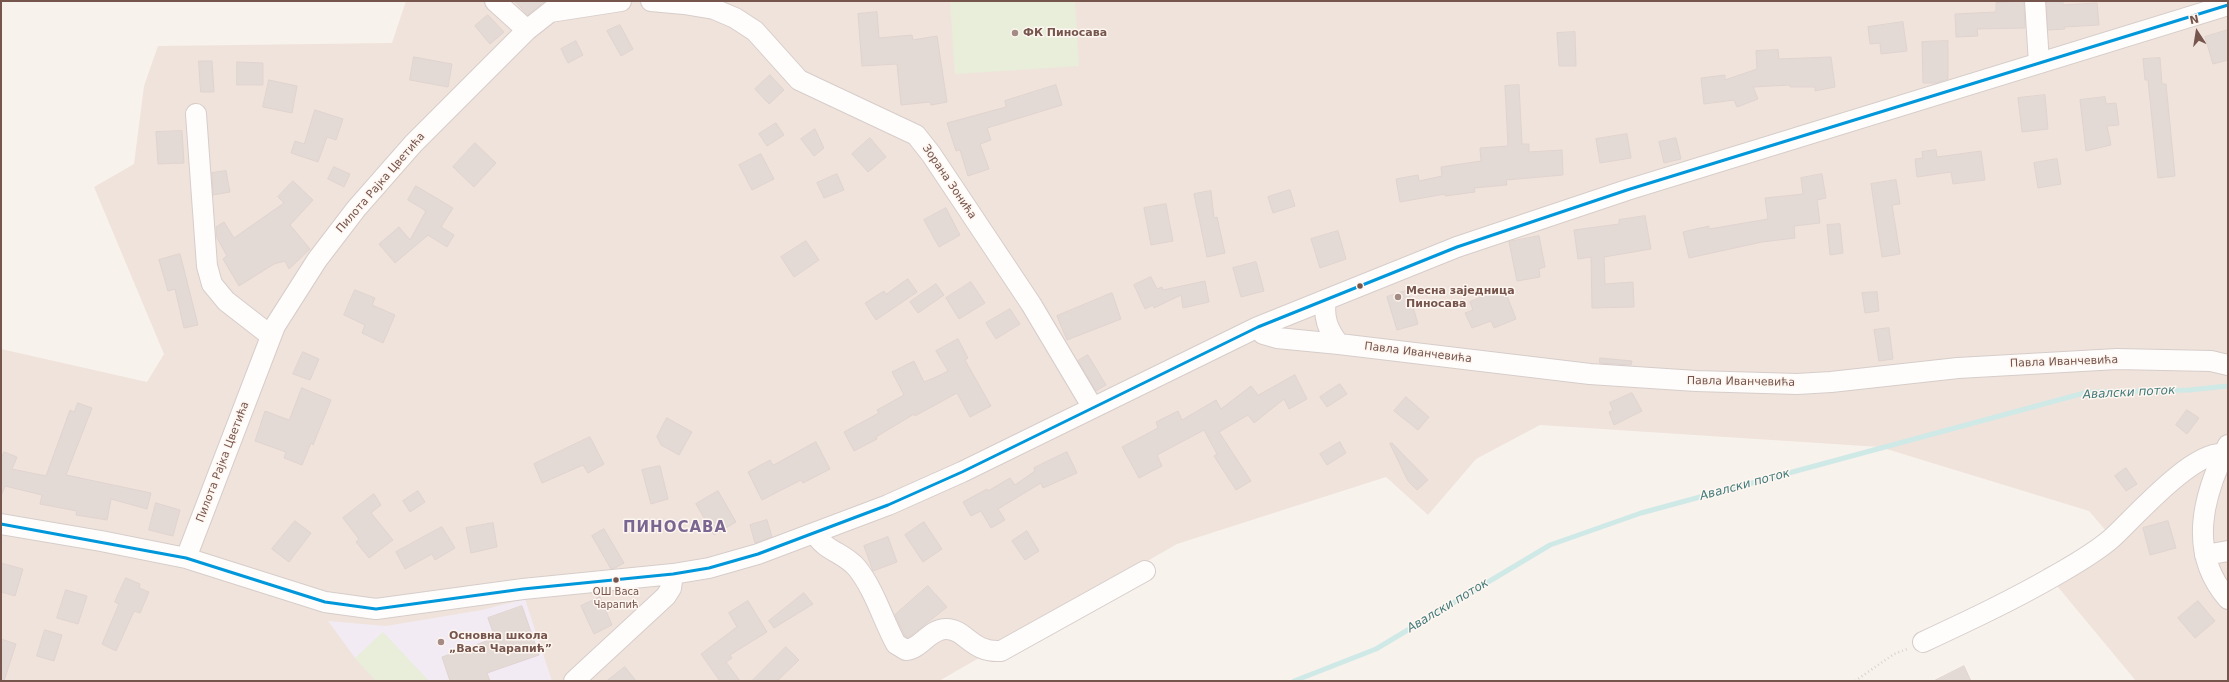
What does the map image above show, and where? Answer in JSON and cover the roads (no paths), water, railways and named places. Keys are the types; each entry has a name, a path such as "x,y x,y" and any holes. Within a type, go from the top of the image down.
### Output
{"street":[{"path":"495,1 527,30"},
{"name":"Пилота Рајка Цветића","path":"186,558 275,326 317,260 356,209 414,144 527,30 564,1"},
{"path":"548,13 620,1"},
{"name":"Зорана Зонића","path":"651,1 714,9 734,18 755,31 799,80 916,135 932,154 1031,304 1093,408"},
{"path":"2035,1 2039,63"},
{"path":"1,524 101,541 186,558 325,602 376,609 523,589 673,574 733,562 888,505 962,472 1258,327 1457,247 1612,195 2228,5"},
{"path":"196,114 207,266 212,284 226,300 271,336"},
{"path":"1326,300 1324,311 1326,321 1331,333 1339,344"},
{"name":"Павла Иванчевића","path":"1258,327 1268,337 1640,379 1797,384 1858,380 2009,364 2170,359 2211,361 2228,365"},
{"path":"2226,449 2203,513 2202,532 2205,556 2218,584 2228,599"},
{"path":"1923,642 2042,583 2084,559 2112,538 2178,474 2212,454 2226,449"},
{"path":"816,532 823,544 849,561 863,576 896,644 906,650 913,648 937,630 947,629 959,633 980,649 990,652 1001,651 1145,571"},
{"path":"2205,556 2228,551"},
{"path":"574,681 666,596 671,588 673,574"}],"waterway":[{"name":"Авалски поток","path":"1294,681 1376,649 1550,545 1641,513 2088,392 2189,390 2228,386"}],"place":[{"name":"ФК Пиносава","path":"1015,33"},
{"name":"Месна заједница Пиносава","path":"1398,297"},
{"name":"ОШ Васа Чарапић","path":"616,580"},
{"name":"Основна школа „Васа Чарапић”","path":"441,642"}],"district":[{"name":"ПИНОСАВА","path":"675,528"}]}
